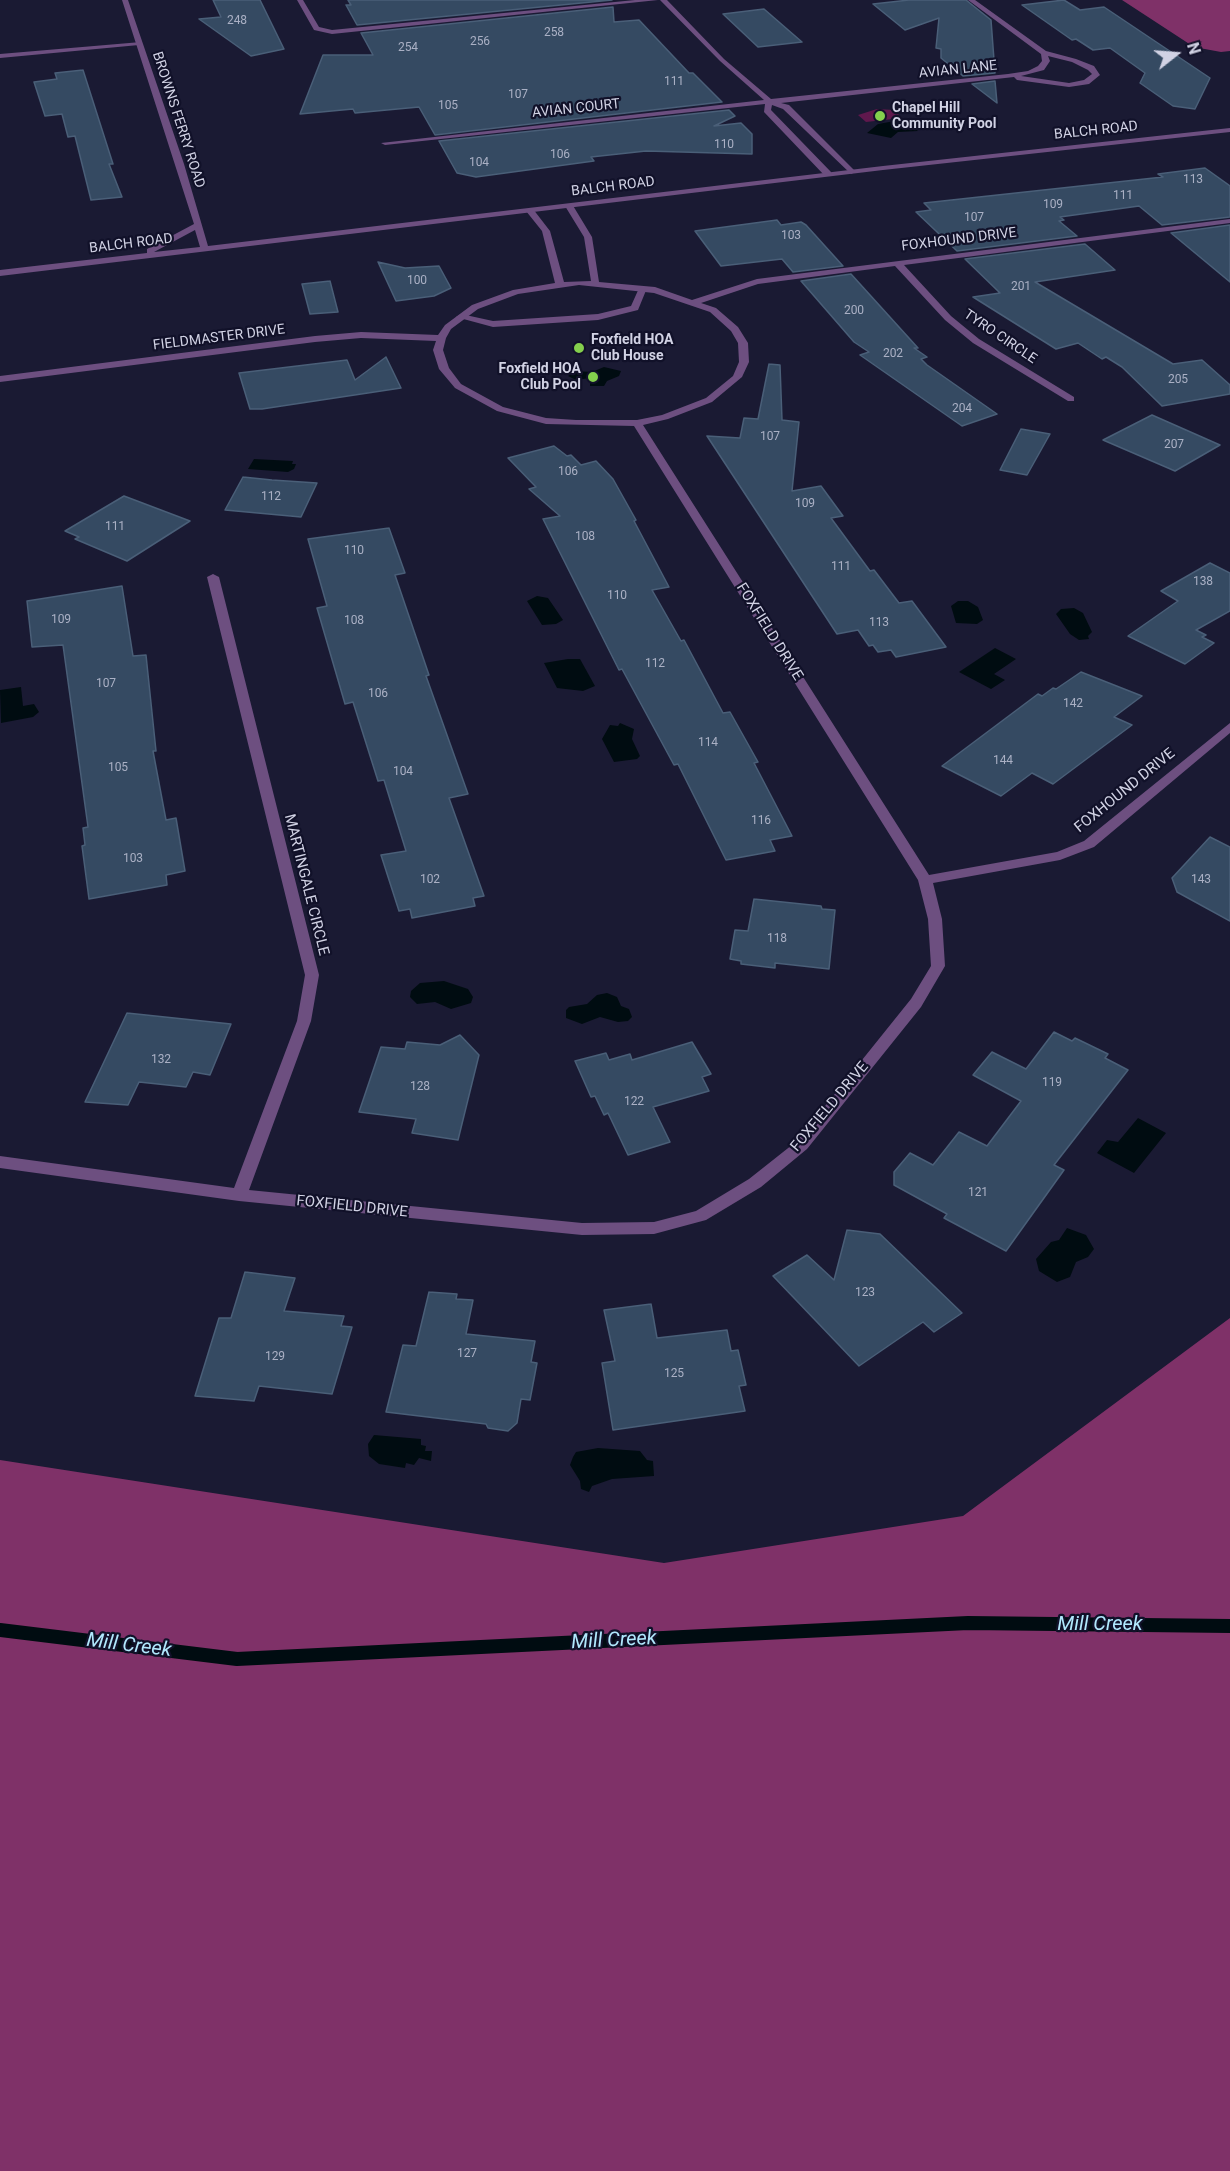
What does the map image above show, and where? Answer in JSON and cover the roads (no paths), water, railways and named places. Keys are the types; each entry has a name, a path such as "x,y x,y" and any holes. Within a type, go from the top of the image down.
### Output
{"street":[{"name":"BROWNS FERRY ROAD","path":"125,0 205,249"},
{"path":"300,0 316,29 332,32 655,0"},
{"path":"663,0 722,60 769,101 786,106 851,172"},
{"path":"971,0 1044,53 1074,60 1091,68 1096,75 1086,82 1069,85 1008,76"},
{"path":"0,56 139,43"},
{"name":"AVIAN LANE","path":"769,101 1008,76 1041,68 1046,61 1044,53"},
{"path":"769,101 767,110 828,174"},
{"name":"AVIAN COURT","path":"385,144 769,101"},
{"name":"BALCH ROAD","path":"0,273 828,174 1230,130"},
{"path":"569,206 588,237 595,282"},
{"path":"530,211 546,231 560,284"},
{"name":"FOXHOUND DRIVE","path":"695,302 757,282 1230,221"},
{"path":"137,257 174,240 198,225"},
{"name":"TYRO CIRCLE","path":"897,263 948,318 976,341 1071,399"},
{"path":"595,282 643,288 695,302 713,310 735,329 743,343 744,362 737,376 709,400 674,414 637,423 546,421 500,409 458,386 444,369 438,350 441,338 448,327 475,307 493,299 560,284 595,282"},
{"path":"461,318 494,324 598,317 635,308 643,288"},
{"name":"FIELDMASTER DRIVE","path":"0,379 326,338 361,335 441,338"},
{"name":"FOXFIELD DRIVE","path":"0,1162 239,1195 582,1229 654,1228 700,1216 755,1183 802,1145 916,1003 938,966 935,919 925,880 637,423"},
{"name":"MARTINGALE CIRCLE","path":"213,577 312,975 304,1021 239,1195"},
{"name":"FOXHOUND DRIVE","path":"925,880 1060,856 1089,844 1230,727"}],"waterway":[{"name":"Mill Creek","path":"0,1630 237,1659 968,1623 1230,1626"}],"place":[{"name":"Chapel Hill Community Pool","path":"880,116"},
{"name":"Foxfield HOA Club House","path":"579,348"},
{"name":"Foxfield HOA Club Pool","path":"593,377"}]}
